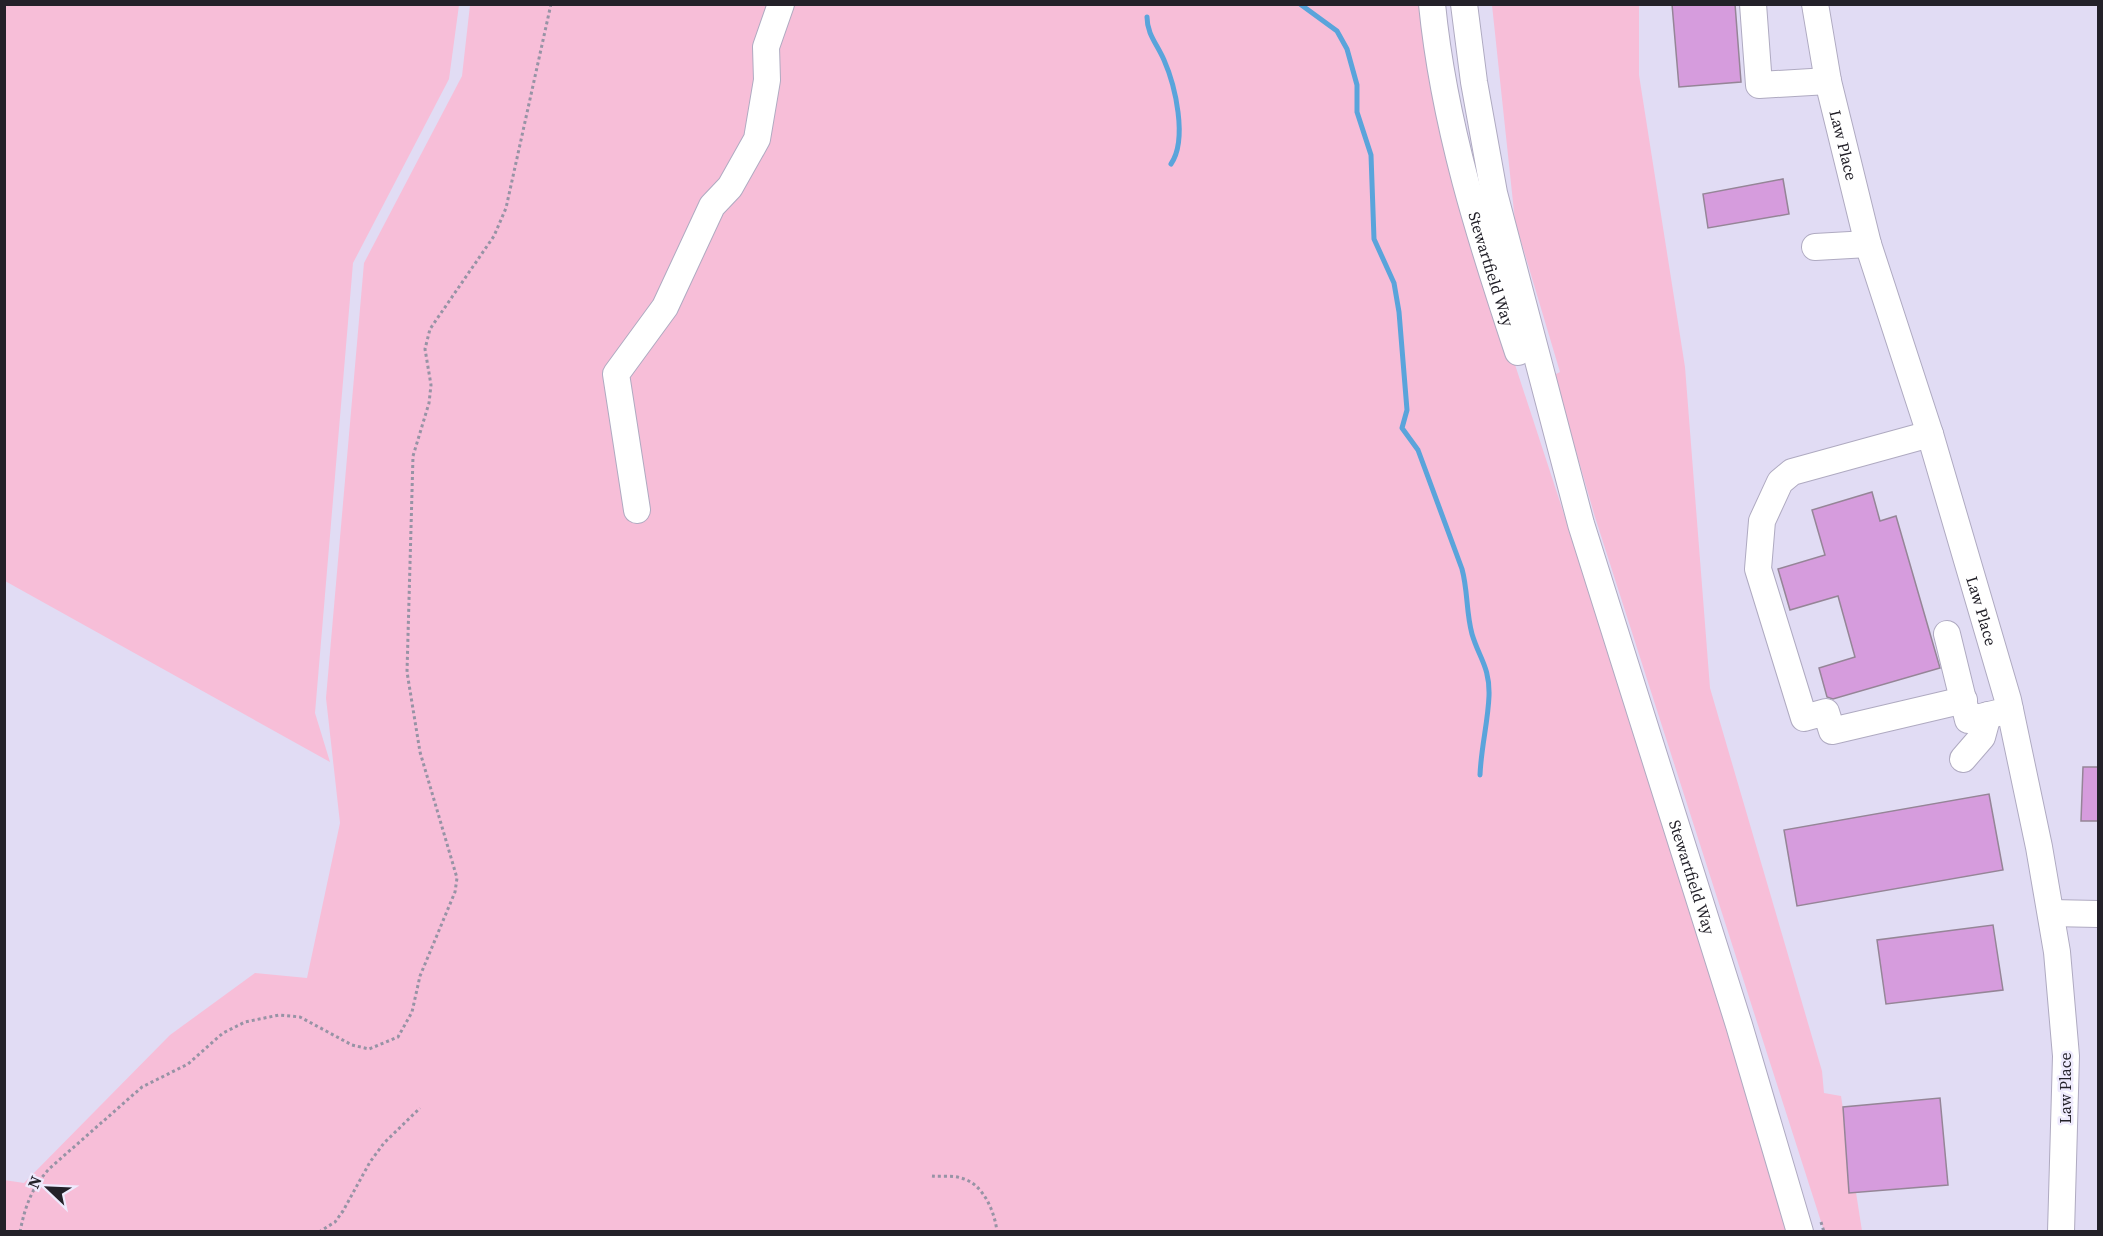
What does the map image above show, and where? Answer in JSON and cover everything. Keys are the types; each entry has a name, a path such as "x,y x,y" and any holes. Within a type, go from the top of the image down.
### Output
{"street":[{"path":"637,510 616,374 665,307 712,206 730,188 757,139 767,80 766,47 781,4"},
{"name":"Stewartfield Way","path":"1432,4 1439,68 1465,187 1536,407 1581,524"},
{"name":"Stewartfield Way","path":"1464,4 1474,82 1494,193 1581,524 1739,1025 1800,1232"},
{"path":"1753,4 1759,85 1828,81"},
{"name":"Law Place","path":"1815,4 1828,81 1868,244 1930,434 2051,913 2066,1056 2061,1232"},
{"path":"1815,247 1868,244"},
{"path":"1930,434 1792,472 1780,482 1762,521 1758,541 1758,569 1803,718 1826,712 1832,731 1964,700"},
{"path":"1947,634 1968,720 1999,712"},
{"path":"1963,759 1999,712"},
{"path":"2051,913 2098,914"}],"path":[{"path":"20,1232 30,1194 50,1168 142,1087 188,1064 223,1033 254,1020 279,1015 300,1017 352,1045 369,1049 398,1037 412,1012 420,976 455,892 458,878 420,752 407,672 413,456 425,421 431,385 425,349 430,329 494,236 506,208 550,4"},
{"path":"319,1232 335,1222 370,1162 384,1143 420,1108"},
{"path":"932,1176 960,1177 972,1183 994,1212 997,1232"}],"shaded area":[{"path":"5,5 459,5 449,79 353,263 315,713 330,762 5,581"},
{"path":"470,5 1421,5 1466,215 1638,740 1788,1231 5,1232 4,1180 24,1183 170,1035 255,973 307,978 340,823 326,698 364,263 462,76"},
{"path":"1492,5 1639,5 1639,75 1685,367 1710,688 1822,1071 1824,1093 1841,1096 1862,1231 1824,1231 1595,517 1554,375 1560,372 1515,221"}],"building":[{"path":"1672,4 1735,4 1741,82 1679,87"},
{"path":"1783,179 1789,214 1708,228 1703,194"},
{"path":"1872,492 1880,521 1896,516 1940,668 1833,699 1827,697 1819,668 1855,657 1838,596 1790,610 1778,569 1825,555 1812,510"},
{"path":"2083,767 2098,767 2098,821 2081,821"},
{"path":"1989,794 2003,870 1797,906 1784,830"},
{"path":"1993,925 2003,990 1886,1004 1877,940"},
{"path":"1940,1098 1948,1185 1849,1193 1843,1107"}],"waterway":[{"path":"1300,4 1337,31 1347,49 1357,85 1357,112 1371,155 1374,239 1394,283 1399,312 1407,410 1402,428 1418,450 1462,569 1472,634 1488,677 1488,706 1480,775"},
{"path":"1147,17 1147,23 1168,71 1176,97 1179,141 1171,164"}]}
